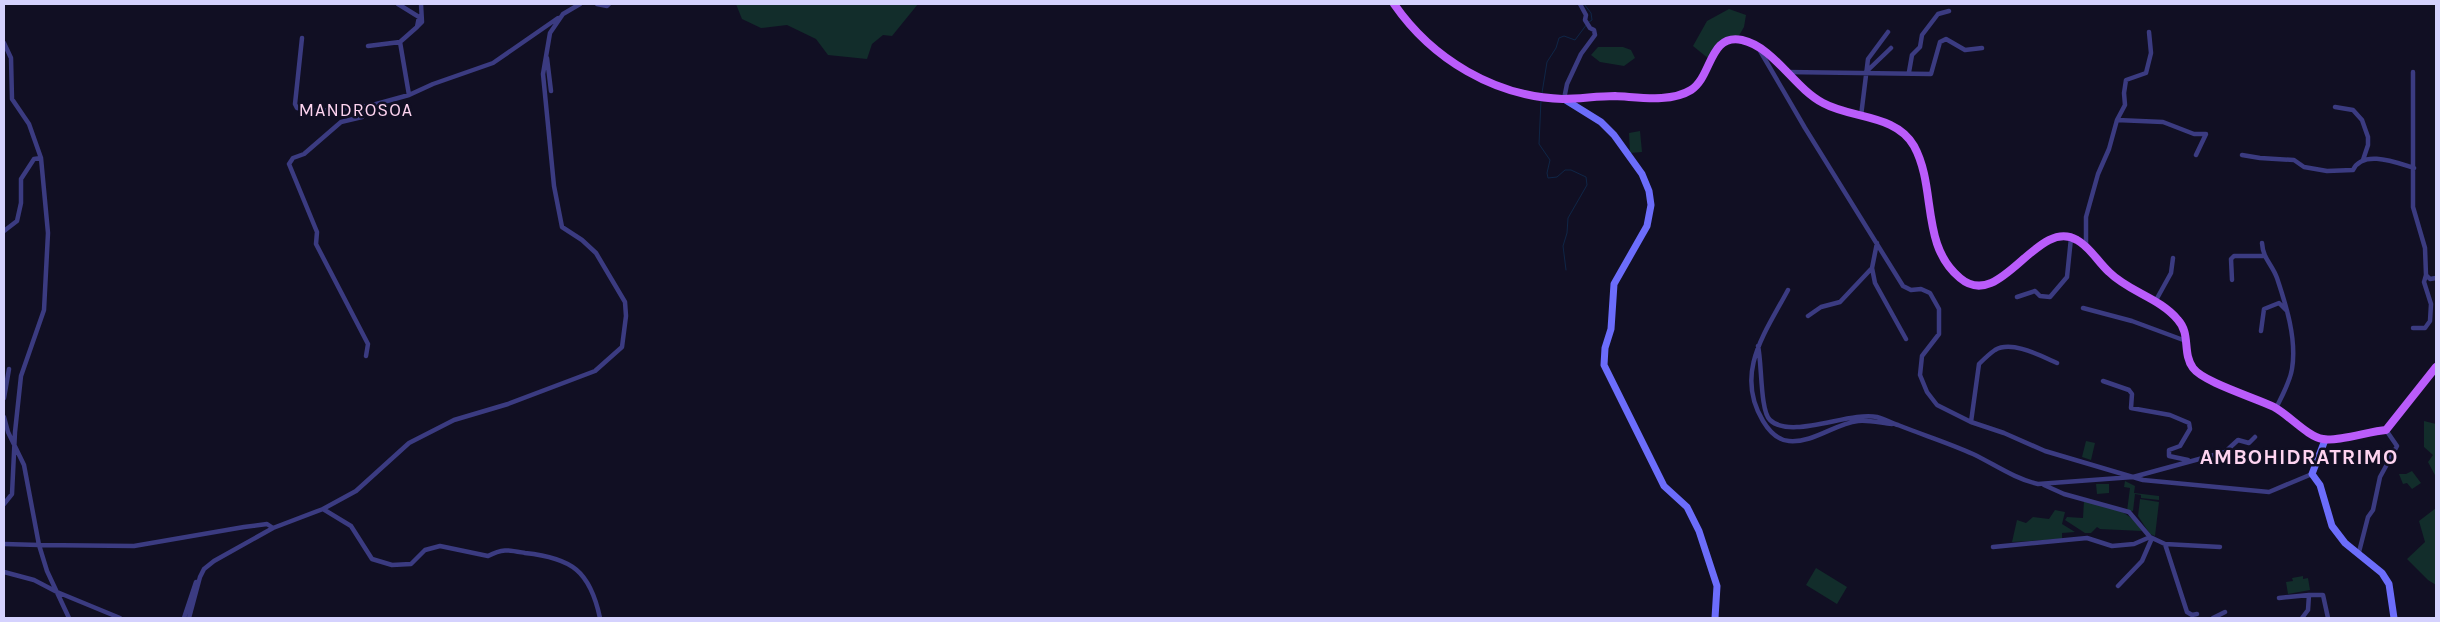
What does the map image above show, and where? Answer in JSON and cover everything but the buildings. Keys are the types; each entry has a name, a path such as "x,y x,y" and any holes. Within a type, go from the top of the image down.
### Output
{"main road":[{"path":"1394,4 1425,41 1466,71 1493,84 1541,97 1564,99 1603,96 1673,97 1692,89 1699,83 1711,56 1724,42 1740,39 1757,46 1787,72 1805,92 1822,103 1893,126 1910,139 1922,166 1929,213 1940,254 1952,271 1968,285 1973,287 1989,283 2012,270 2047,241 2058,236 2071,237 2086,246 2111,275 2156,302 2178,319 2183,327 2188,357 2196,372 2276,408 2325,439 2386,430 2436,367"}],"street":[{"path":"398,4 419,17 417,26"},
{"path":"368,46 400,42 422,22 421,4"},
{"path":"302,38 294,97 297,108 318,112 369,106 409,95 493,63 580,4"},
{"path":"597,4 607,6 609,4"},
{"path":"1580,4 1586,15 1585,20 1590,28 1594,30 1595,35 1581,54 1567,84 1564,99 1601,122 1614,134 1642,174 1649,191 1651,205 1647,226 1614,284 1611,329 1605,348 1604,365 1664,486 1687,507 1699,530 1717,586 1715,618"},
{"path":"1909,72 1912,55 1920,47 1922,35 1938,14 1949,11"},
{"path":"184,618 194,587 204,569 214,561 273,528 323,508 356,491 409,443 454,420 508,404 595,371 622,347 626,316 625,302 596,253 582,240 562,227 554,186 546,125 543,74 550,33 563,14"},
{"path":"1861,116 1868,59 1888,32"},
{"path":"2086,246 2086,217 2098,174 2109,149 2117,120 2125,105 2126,80 2146,73 2151,53 2149,32"},
{"path":"1787,72 1909,72 1931,74 1940,42 1946,39 1965,50 1982,48"},
{"path":"400,42 409,95"},
{"path":"4,43 11,58 12,99 29,124 41,158 48,233 44,310 21,376 15,432 12,494 4,504"},
{"path":"1757,46 1805,128 1903,286 1911,290 1921,289 1930,293 1939,309 1939,334 1922,356 1920,376 1927,392 1937,406 1971,422 2045,450 2133,477 2257,492 2269,492 2312,474 2325,439"},
{"path":"1866,72 1892,48"},
{"path":"547,54 551,91"},
{"path":"2413,72 2413,207 2425,248 2426,275 2424,282 2431,304 2430,321 2425,328 2413,328"},
{"path":"366,356 368,344 316,244 317,232 289,164 294,158 304,154 341,122 362,117 369,106"},
{"path":"2335,107 2353,110 2362,120 2368,137 2368,145 2363,160"},
{"path":"2117,120 2163,122 2194,134 2206,134 2196,155"},
{"path":"2242,154 2260,158 2294,160 2304,167 2341,172 2353,170 2363,160 2386,160 2414,168"},
{"path":"4,231 17,221 21,203 21,179 34,158 41,158"},
{"path":"2017,297 2035,291 2040,296 2050,297 2067,277 2071,237"},
{"path":"1876,243 1872,268 1875,283 1906,339"},
{"path":"2262,243 2263,256 2272,267 2287,311 2292,339 2292,368 2276,408"},
{"path":"2232,280 2231,259 2234,256 2263,256"},
{"path":"2156,302 2171,273 2173,258"},
{"path":"1808,316 1821,307 1840,302 1872,268"},
{"path":"2426,275 2430,279 2436,278"},
{"path":"1788,290 1758,346 1750,374 1761,418 1768,429 1776,437 1788,441 1801,440 1857,421 1869,420 1896,425"},
{"path":"2261,331 2264,309 2278,303 2287,311"},
{"path":"2083,308 2132,321 2186,341"},
{"path":"1758,346 1764,408 1769,419 1779,426 1789,427 1833,423 1854,416 1867,416 1972,453 2026,482 2043,485 2064,494 2129,512 2151,537 2165,544 2220,547"},
{"path":"1971,422 1979,364 1996,349 2012,348 2027,351 2057,363"},
{"path":"4,398 9,369"},
{"path":"2103,382 2128,390 2132,394 2131,408 2170,415 2189,423 2190,429 2180,446 2170,449 2169,453 2172,458 2192,460"},
{"path":"4,417 15,449 24,465 39,545 47,570 69,618"},
{"path":"2358,552 2368,517 2373,510 2380,476 2397,446 2386,430"},
{"path":"2043,485 2133,477 2225,452 2238,440 2249,443 2255,437"},
{"path":"2312,474 2320,485 2332,526 2345,543 2358,552 2366,563 2382,573 2389,584 2394,618"},
{"path":"323,508 351,526 372,559 392,565 411,564 425,550 440,546 488,556 501,549 557,558 576,568 595,593 600,618"},
{"path":"4,544 134,546 267,524 273,528"},
{"path":"1993,546 2087,538 2112,546 2134,544 2151,537"},
{"path":"2118,586 2142,561 2151,537"},
{"path":"2165,544 2187,612 2192,615 2197,614"},
{"path":"4,572 34,580 57,592 120,618"},
{"path":"189,618 200,577"},
{"path":"2302,618 2308,610 2309,595"},
{"path":"2280,598 2323,595 2328,618"},
{"path":"2213,618 2224,612"}],"green space":[{"path":"736,4 918,4 892,36 883,35 872,44 867,59 828,55 816,39 787,25 761,28 742,19"},
{"path":"1729,9 1746,15 1744,27 1737,39 1729,41 1709,59 1693,46 1707,21"},
{"path":"1598,47 1623,47 1631,50 1635,58 1624,66 1600,62 1591,55"},
{"path":"1640,131 1642,152 1630,153 1629,133"},
{"path":"2424,421 2436,424 2436,477 2428,462 2433,455 2424,447"},
{"path":"2086,441 2095,443 2091,460 2082,457"},
{"path":"2412,471 2421,483 2412,489 2407,483 2403,484 2399,474 2406,474"},
{"path":"2125,481 2135,486 2134,493 2159,496 2159,500 2141,498 2141,495 2135,494 2133,511 2127,511 2130,488 2124,487"},
{"path":"2096,484 2109,484 2109,493 2097,494"},
{"path":"2140,499 2159,502 2155,536 2150,534 2138,516"},
{"path":"2084,501 2124,513 2142,531 2100,529 2097,527 2091,533 2085,533 2065,520 2067,517 2083,518"},
{"path":"2436,508 2436,585 2428,580 2407,559 2425,542 2419,521"},
{"path":"2055,510 2065,512 2062,524 2075,532 2062,533 2062,539 2012,542 2017,520 2026,523 2033,517 2049,519"},
{"path":"1816,568 1847,587 1837,604 1806,585"},
{"path":"2303,576 2303,579 2308,578 2310,590 2288,594 2286,582 2293,581 2292,578"}],"waterway":[{"path":"1584,4 1591,13 1592,20 1589,22"},
{"path":"1542,93 1547,62 1556,48 1559,38 1564,36 1575,40 1587,24"},
{"path":"1541,100 1539,144 1550,160 1547,173 1548,178 1557,177 1565,170 1571,170 1586,177 1587,185 1568,218 1567,233 1563,246 1566,270"}],"district":[{"name":"MANDROSOA","path":"356,110"},
{"name":"AMBOHIDRATRIMO","path":"2299,457"}]}
